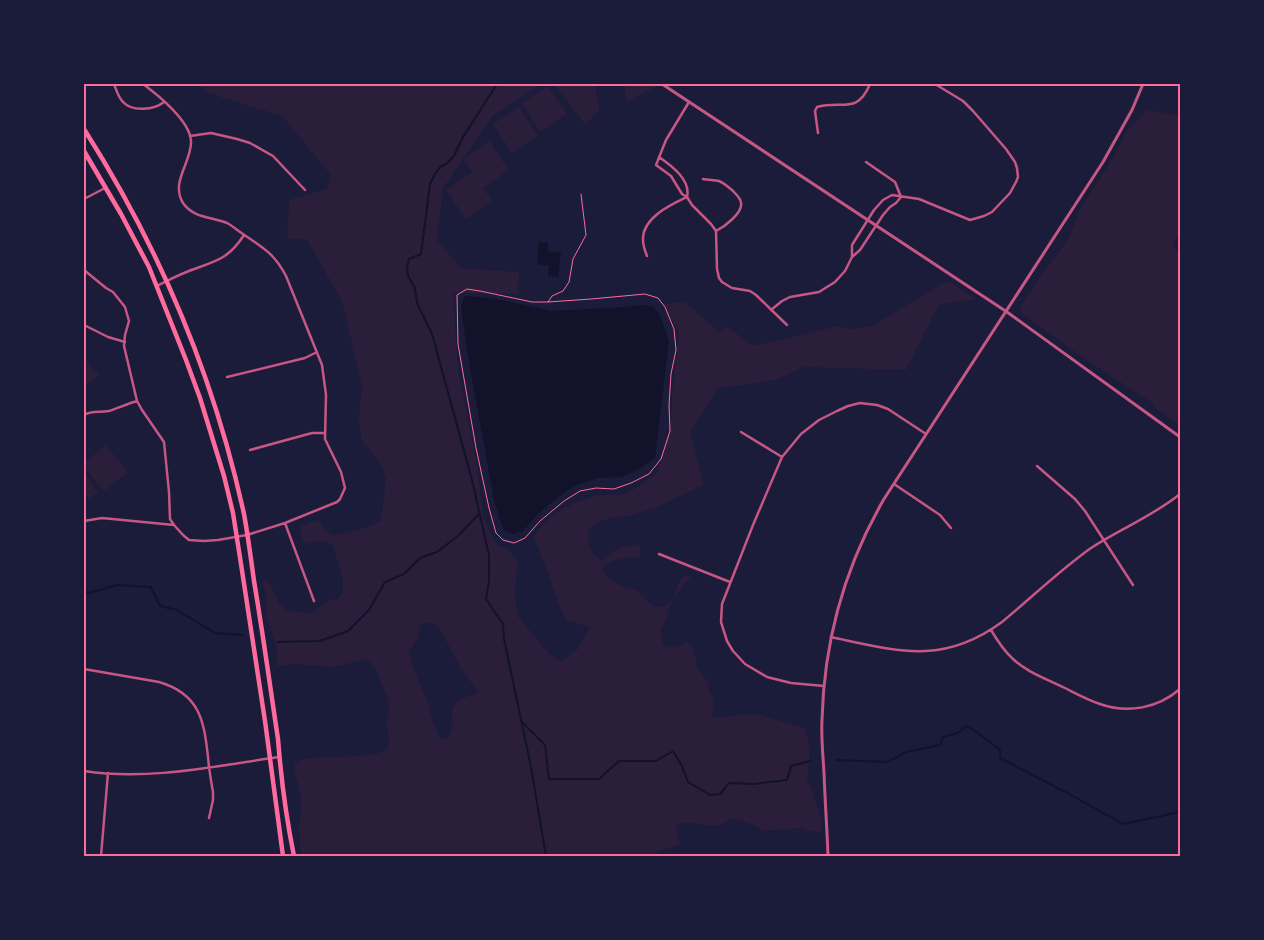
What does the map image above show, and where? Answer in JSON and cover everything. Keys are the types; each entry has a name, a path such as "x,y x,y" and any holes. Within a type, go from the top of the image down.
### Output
{"main road":[{"path":"84,129 124,197 167,281 217,412 234,471 247,535 275,719 288,830 294,856"},
{"path":"84,151 134,236 149,267 186,360 215,444 233,513 265,721 283,856"}],"street":[{"path":"114,84 122,102 129,107 148,108 159,106 164,102"},
{"path":"84,270 113,292 125,306 129,321 124,346 137,401 164,442 170,519 183,536 189,540 204,542 247,535 285,523 337,502 340,499 346,488 324,434 326,395 322,366 293,291 281,266 263,246 228,224 189,210 181,199 179,193 180,181 190,146 190,136 187,128 176,113 143,84"},
{"path":"662,84 876,224 1006,312 1180,437"},
{"path":"818,133 815,111 817,107 857,102 864,96 870,84"},
{"path":"852,257 852,246 868,219 883,200 892,195 919,200 970,220 984,216 998,206 1010,193 1018,177 1017,168 1011,155 976,113 963,101 935,84"},
{"path":"828,856 822,729 826,661 840,599 856,555 877,511 1103,162 1132,110 1143,84"},
{"path":"689,102 666,140 656,166 671,176 682,194 687,197 716,231 716,269 722,282 728,286 750,291 787,325"},
{"path":"190,136 211,133 250,142 273,156 305,190"},
{"path":"659,156 680,175 688,190 687,197"},
{"path":"866,162 895,182 901,197"},
{"path":"703,179 723,183 735,192 741,201 741,207 736,215 725,226 716,231"},
{"path":"84,199 106,188"},
{"path":"647,256 643,236 652,220 664,209 687,197"},
{"path":"771,310 790,297 814,293 831,286 840,277 852,257 860,250 890,206 901,197"},
{"path":"157,286 187,271 214,263 223,258 239,243 244,235"},
{"path":"84,325 108,337 124,342"},
{"path":"227,377 305,358 317,352"},
{"path":"84,415 91,411 107,411 137,401"},
{"path":"824,686 774,680 755,670 738,656 727,641 721,619 722,604 730,582 782,457 796,439 812,425 854,404 871,404 888,409 926,434"},
{"path":"741,432 782,457"},
{"path":"250,450 312,433 324,434"},
{"path":"1037,466 1075,499 1085,511 1133,585"},
{"path":"894,484 940,515 951,528"},
{"path":"831,637 886,648 924,652 970,641 1002,622 1074,562 1105,540 1154,512 1180,494"},
{"path":"84,521 102,518 174,525"},
{"path":"285,523 314,601"},
{"path":"659,554 730,582"},
{"path":"991,630 1008,654 1022,666 1102,705 1135,709 1165,700 1180,690"},
{"path":"84,669 168,684 181,691 191,701 198,711 205,732 214,800 209,818"},
{"path":"84,770 108,773 151,774 279,757"},
{"path":"101,856 108,773"}],"path":[{"path":"548,302 552,296 563,291 569,282 573,259 586,235 581,194"},
{"path":"467,289 532,302 548,302 645,294 658,298 665,307 674,329 676,350 669,405 670,430 661,459 648,474 614,489 596,488 580,490 540,521 525,538 514,543 503,540 496,533 489,508 476,448 458,344 457,295 467,289"}],"shaded area":[{"path":"197,84 542,84 492,116 464,158 489,141 509,170 483,188 492,201 466,219 446,190 472,172 463,159 443,188 437,240 461,268 519,272 518,294 453,293 458,368 478,471 483,516 493,538 499,546 508,549 517,559 516,585 514,587 517,615 549,654 561,661 577,650 590,627 568,621 560,608 534,538 545,522 571,505 600,495 623,494 657,474 671,424 672,393 679,333 664,304 685,302 720,333 726,326 754,346 839,326 851,330 874,325 947,281 977,299 939,304 906,370 804,367 776,380 718,388 690,433 704,485 655,508 629,516 614,517 597,522 588,531 590,547 601,560 621,547 639,544 641,550 639,557 611,562 603,566 602,570 610,580 637,590 653,607 661,607 667,604 682,579 686,575 691,576 672,600 661,630 663,643 667,647 674,647 688,642 692,646 696,667 710,685 708,687 713,699 711,717 762,715 806,729 810,753 807,779 822,823 821,832 807,831 803,828 764,831 750,823 731,818 724,823 712,826 693,823 678,824 676,828 680,844 657,852 653,856 301,856 299,828 302,800 294,770 295,764 298,761 309,758 376,754 386,750 389,747 388,700 375,667 364,659 332,667 295,664 277,666 277,649 266,616 267,602 263,584 265,579 268,581 280,604 292,611 311,613 328,601 339,598 343,592 343,580 333,545 322,542 304,544 300,529 303,525 318,520 322,523 323,528 332,535 357,530 381,521 386,478 380,463 362,440 359,418 362,384 342,301 307,240 287,238 289,200 327,189 331,175 282,116 208,93","holes":["433,623 441,631 460,667 478,692 463,698 454,705 452,713 453,725 448,738 442,740 435,727 409,652 418,638 421,624"]},
{"path":"553,84 595,84 599,111 586,125"},
{"path":"625,84 650,84 656,87 626,102"},
{"path":"548,86 567,114 540,132 522,103"},
{"path":"519,107 538,136 512,153 493,124"},
{"path":"1147,110 1180,115 1180,235 1172,245 1180,255 1180,425 1154,407 1153,403 1054,337 1022,313 1020,309 1026,297 1069,238 1080,209 1116,153 1126,132"},
{"path":"539,242 548,243 547,251 561,253 558,277 548,276 549,266 537,264"},
{"path":"465,296 496,299 551,311 643,305 653,307 660,316 669,341 655,458 637,470 621,477 598,478 572,487 542,510 523,531 513,534 504,530 494,499 467,351 461,306"},
{"path":"84,357 99,375 84,387"},
{"path":"106,445 128,472 104,491 84,468 84,463"},
{"path":"86,475 98,492 89,499 84,493 84,477"}],"waterway":[{"path":"497,84 463,137 454,156 440,167 430,184 421,254 409,259 407,267 408,276 415,288 417,303 432,334 472,480 489,555 489,581 486,599 503,624 504,639 531,767 546,856"},
{"path":"277,642 320,641 348,631 369,610 385,582 404,574 420,558 437,552 458,536 479,514"},
{"path":"84,591 89,593 117,585 151,587 160,606 177,610 215,633 242,635"},
{"path":"521,721 545,745 549,779 599,779 619,761 656,761 673,751 682,766 688,782 710,795 720,794 729,783 754,784 787,780 791,766 810,761"},
{"path":"837,760 888,762 906,752 940,745 943,737 958,733 966,726 1000,750 1000,758 1123,824 1180,812"}]}
